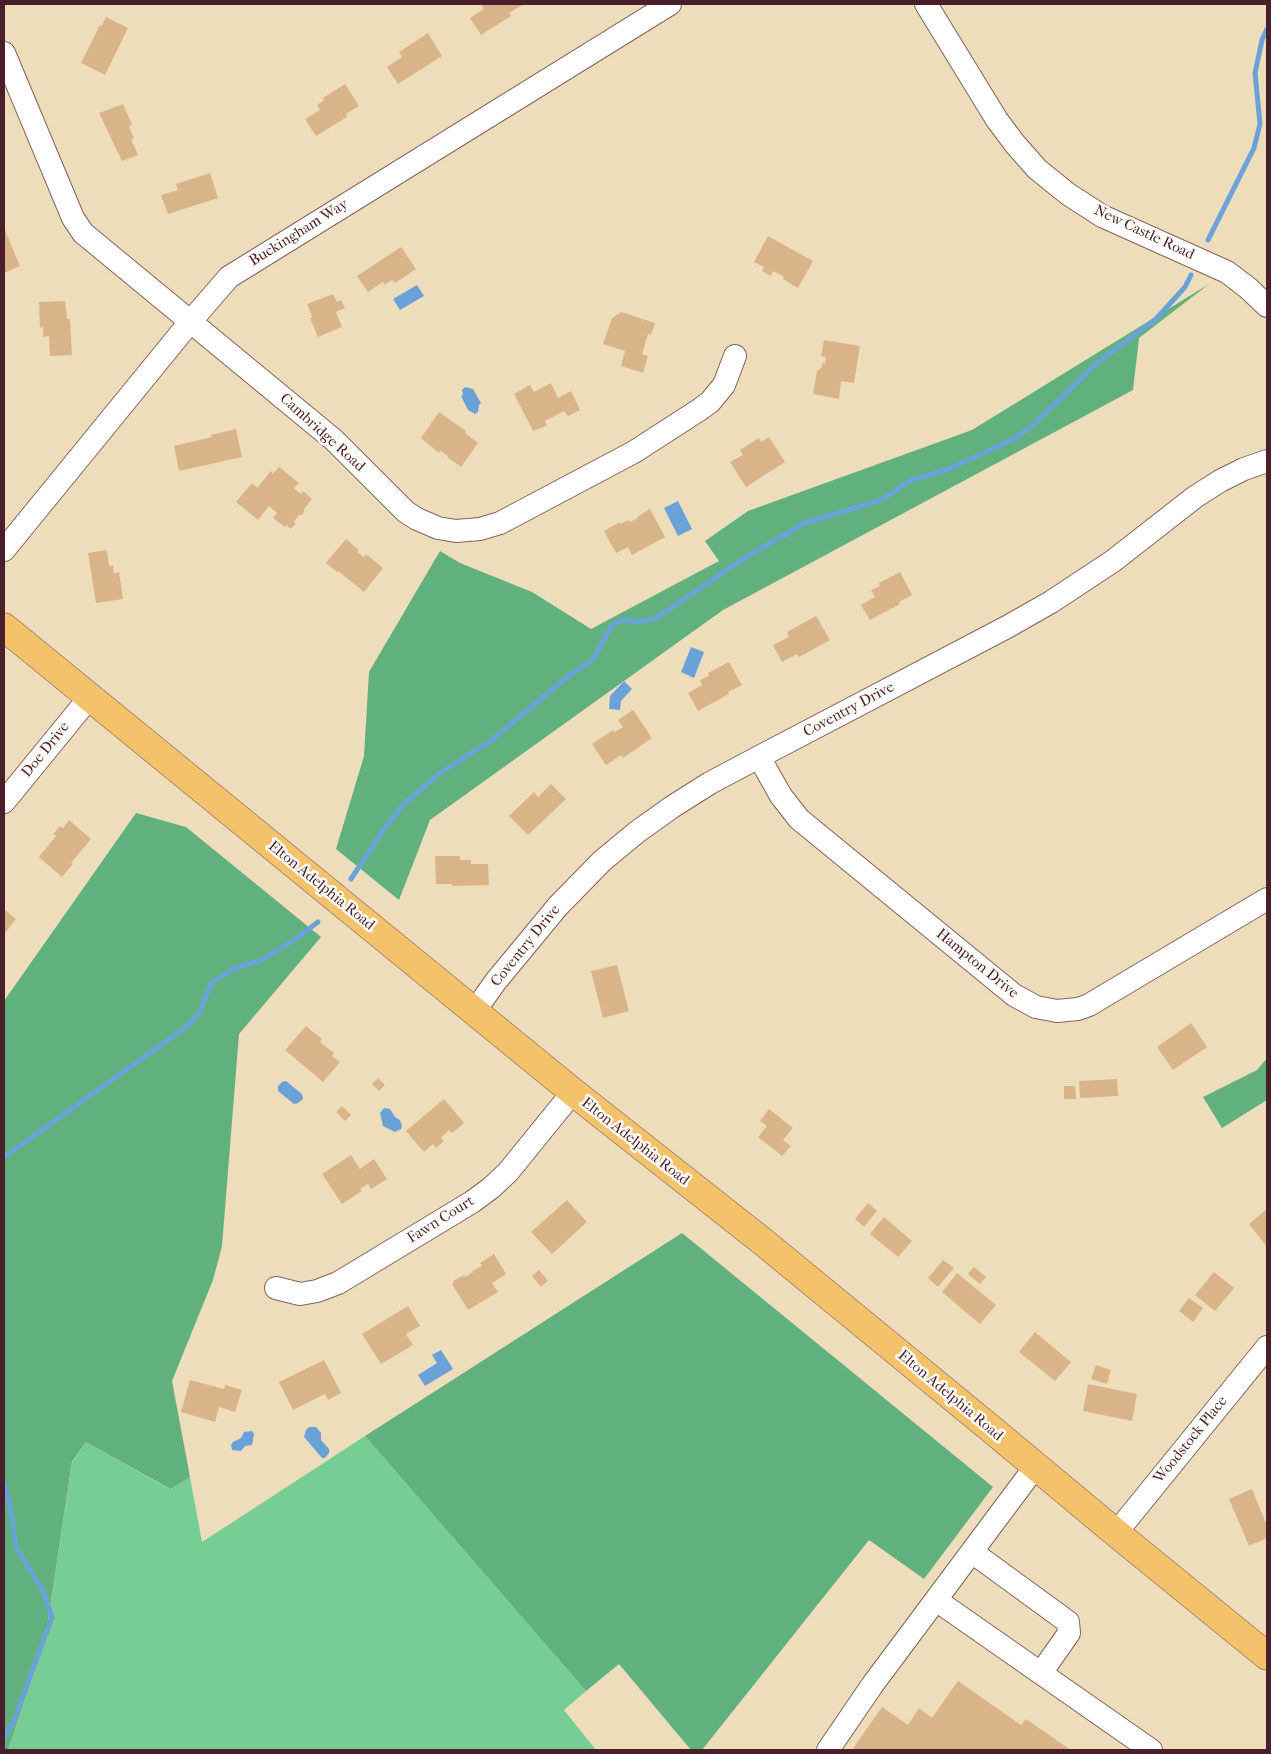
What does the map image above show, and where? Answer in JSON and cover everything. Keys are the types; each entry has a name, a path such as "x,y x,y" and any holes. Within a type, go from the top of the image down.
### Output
{"main road":[{"name":"Elton Adelphia Road","path":"4,627 572,1092 762,1241 1267,1656"}],"street":[{"name":"Buckingham Way","path":"4,550 222,283 240,269 670,4"},
{"name":"New Castle Road","path":"926,4 997,120 1015,144 1038,169 1068,194 1102,216 1227,272 1267,306"},
{"name":"Cambridge Road","path":"4,53 73,218 83,233 334,440 406,512 416,519 438,528 456,531 480,529 500,523 642,447 699,410 710,402 724,384 735,356"},
{"name":"Coventry Drive","path":"474,1012 496,981 558,906 602,861 637,832 672,807 759,756 1007,627 1051,602 1113,561 1195,497 1244,469 1267,461"},
{"name":"Doe Drive","path":"4,802 89,698"},
{"name":"Hampton Drive","path":"759,756 781,796 799,819 1014,996 1036,1007 1057,1011 1078,1009 1089,1005 1267,899"},
{"name":"Fawn Court","path":"276,1288 300,1294 317,1291 338,1282 472,1202 508,1172 572,1092"},
{"name":"Woodstock Place","path":"1116,1533 1267,1348"},
{"path":"828,1750 873,1684 1036,1467"},
{"path":"972,1552 1068,1622 1069,1632 1041,1673"},
{"path":"936,1600 1151,1750"}],"green space":[{"path":"1209,284 1139,338 1133,390 723,610 430,820 399,900 336,849 364,756 369,672 440,551 460,563 532,592 591,629 719,561 705,541 748,511 972,430"},
{"path":"136,813 186,827 321,937 239,1034 222,1246 213,1280 172,1381 190,1477 170,1489 86,1442 72,1462 45,1640 8,1750 4,1750 4,1001"},
{"path":"1267,1058 1267,1100 1222,1128 1203,1097 1257,1070"},
{"path":"682,1233 993,1487 924,1579 869,1540 702,1750 691,1750 619,1664 586,1691 365,1436"},
{"path":"365,1436 586,1691 564,1710 596,1750 8,1750 45,1640 72,1463 86,1442 169,1489 190,1477 202,1542"}],"water":[{"path":"417,285 424,296 400,310 393,299"},
{"path":"465,387 473,389 481,403 478,412 475,414 468,410 461,396 463,395 462,390"},
{"path":"678,501 692,529 678,536 664,508"},
{"path":"691,647 704,652 694,678 681,672"},
{"path":"624,681 632,689 621,701 620,710 609,709 610,696"},
{"path":"286,1081 302,1094 303,1099 298,1103 294,1104 278,1091 278,1086"},
{"path":"384,1108 390,1109 395,1117 400,1120 401,1129 395,1132 383,1126 380,1113"},
{"path":"441,1350 453,1369 425,1386 418,1375 437,1363 432,1355"},
{"path":"309,1427 316,1427 321,1433 321,1440 329,1449 329,1453 325,1458 322,1458 304,1437"},
{"path":"252,1431 254,1434 252,1445 245,1446 241,1451 232,1450 231,1445 233,1442 241,1438 244,1432"}],"building":[{"path":"481,4 524,4 509,13 511,16 481,35 470,18 484,9"},
{"path":"106,17 128,28 105,75 81,63"},
{"path":"428,33 442,56 398,84 387,67 402,57 399,52"},
{"path":"345,84 359,106 346,114 347,117 316,136 305,119 320,110 317,105 324,100 323,98"},
{"path":"123,104 132,125 129,127 134,138 131,139 138,155 122,161 99,113"},
{"path":"210,173 218,198 168,214 161,195 178,190 176,184"},
{"path":"4,228 20,266 4,273"},
{"path":"768,236 813,261 798,288 773,271 771,276 762,271 764,267 754,262"},
{"path":"401,247 416,269 395,283 392,280 384,285 383,282 368,292 357,276"},
{"path":"333,294 337,302 341,300 345,308 336,312 342,327 318,337 310,318 312,317 307,304"},
{"path":"65,301 67,319 70,319 72,355 50,356 49,336 43,337 43,327 40,328 39,302"},
{"path":"621,312 655,323 651,335 648,334 642,354 648,356 643,373 621,366 625,351 603,344 612,318"},
{"path":"824,340 860,346 854,383 841,381 839,399 813,394 817,371 822,367 822,363 825,364 826,357 821,356"},
{"path":"551,383 558,398 571,391 580,410 568,416 564,411 545,421 546,426 533,431 514,394 530,385 534,392"},
{"path":"439,412 466,431 465,433 478,443 461,467 440,450 439,453 421,438"},
{"path":"236,429 242,457 179,471 174,446"},
{"path":"769,437 785,462 746,487 730,462 743,455 740,450 759,438 761,442"},
{"path":"279,467 299,483 294,488 301,494 303,491 312,499 302,515 299,515 294,522 296,523 291,529 273,518 277,513 269,506 258,520 236,502 252,483 257,488 271,471 273,474"},
{"path":"650,509 665,537 632,555 628,547 616,553 604,531 620,522 620,524 629,520 630,522"},
{"path":"346,539 359,550 357,552 364,557 366,554 383,568 364,592 326,563"},
{"path":"107,550 109,566 113,565 114,573 119,572 123,599 96,603 88,553"},
{"path":"900,572 912,595 899,602 900,604 870,620 861,605 875,597 871,590 880,586 879,583"},
{"path":"816,616 830,640 799,657 797,654 782,662 773,645 789,637 787,632"},
{"path":"729,662 742,685 698,711 688,693 702,685 700,680 709,676 708,673"},
{"path":"633,710 652,738 623,758 621,755 606,765 592,744 613,730 615,732 623,727 618,720"},
{"path":"551,784 566,799 528,835 509,816 534,792 538,797"},
{"path":"69,820 91,839 62,877 39,857 56,836 53,834 60,826 63,828"},
{"path":"435,856 460,856 460,860 471,860 471,864 488,864 489,885 452,886 452,884 436,884"},
{"path":"4,909 16,919 4,934"},
{"path":"617,965 629,1011 603,1018 591,971"},
{"path":"1191,1023 1207,1047 1173,1070 1157,1047"},
{"path":"306,1026 322,1039 320,1042 334,1053 332,1056 340,1062 323,1082 285,1050"},
{"path":"378,1078 385,1085 379,1091 372,1084"},
{"path":"1117,1079 1118,1096 1080,1098 1079,1081"},
{"path":"1064,1086 1075,1086 1076,1099 1064,1099"},
{"path":"444,1099 464,1123 452,1133 449,1130 441,1138 444,1141 436,1148 433,1144 424,1152 406,1131"},
{"path":"342,1106 351,1115 345,1121 336,1112"},
{"path":"769,1109 793,1128 783,1140 791,1146 782,1156 758,1137 767,1126 760,1121"},
{"path":"351,1155 360,1169 374,1159 387,1179 371,1189 368,1184 360,1189 362,1191 342,1204 322,1174"},
{"path":"567,1200 587,1222 552,1254 531,1232"},
{"path":"868,1203 877,1211 864,1227 855,1219"},
{"path":"1267,1209 1267,1247 1249,1224"},
{"path":"884,1217 912,1241 898,1257 870,1234"},
{"path":"494,1254 506,1274 492,1283 498,1292 468,1310 452,1284 454,1283 453,1281 473,1272 482,1266 480,1263"},
{"path":"943,1260 954,1268 938,1287 928,1278"},
{"path":"974,1267 986,1277 980,1284 968,1274"},
{"path":"539,1270 548,1281 541,1287 532,1276"},
{"path":"1214,1272 1234,1288 1215,1311 1195,1295"},
{"path":"957,1273 996,1305 980,1324 942,1292"},
{"path":"1189,1298 1203,1308 1193,1322 1179,1311"},
{"path":"408,1306 420,1326 406,1334 413,1345 381,1364 362,1334"},
{"path":"1035,1332 1071,1362 1055,1381 1019,1352"},
{"path":"324,1360 341,1393 328,1400 325,1394 293,1410 279,1382"},
{"path":"1096,1365 1111,1370 1107,1384 1091,1379"},
{"path":"190,1380 224,1389 225,1385 242,1390 235,1412 219,1407 215,1422 181,1412"},
{"path":"1088,1384 1137,1394 1132,1421 1083,1411"},
{"path":"1252,1489 1267,1526 1267,1538 1249,1546 1229,1499"},
{"path":"958,1681 1021,1725 1026,1719 1071,1750 852,1750 882,1707 908,1725 919,1708 932,1718"}],"waterway":[{"path":"1208,240 1254,148 1260,124 1255,73 1262,40 1267,29"},
{"path":"351,879 386,826 404,804 440,773 489,742 571,674 592,661 612,625 624,619 636,622 655,619 743,559 805,523 881,500 911,480 946,470 1014,439 1033,425 1097,363 1156,319 1185,287 1191,275"},
{"path":"4,1157 186,1027 199,1014 211,983 233,969 264,959 318,922"},
{"path":"4,1481 16,1547 43,1591 52,1617 14,1721 4,1738"}]}
